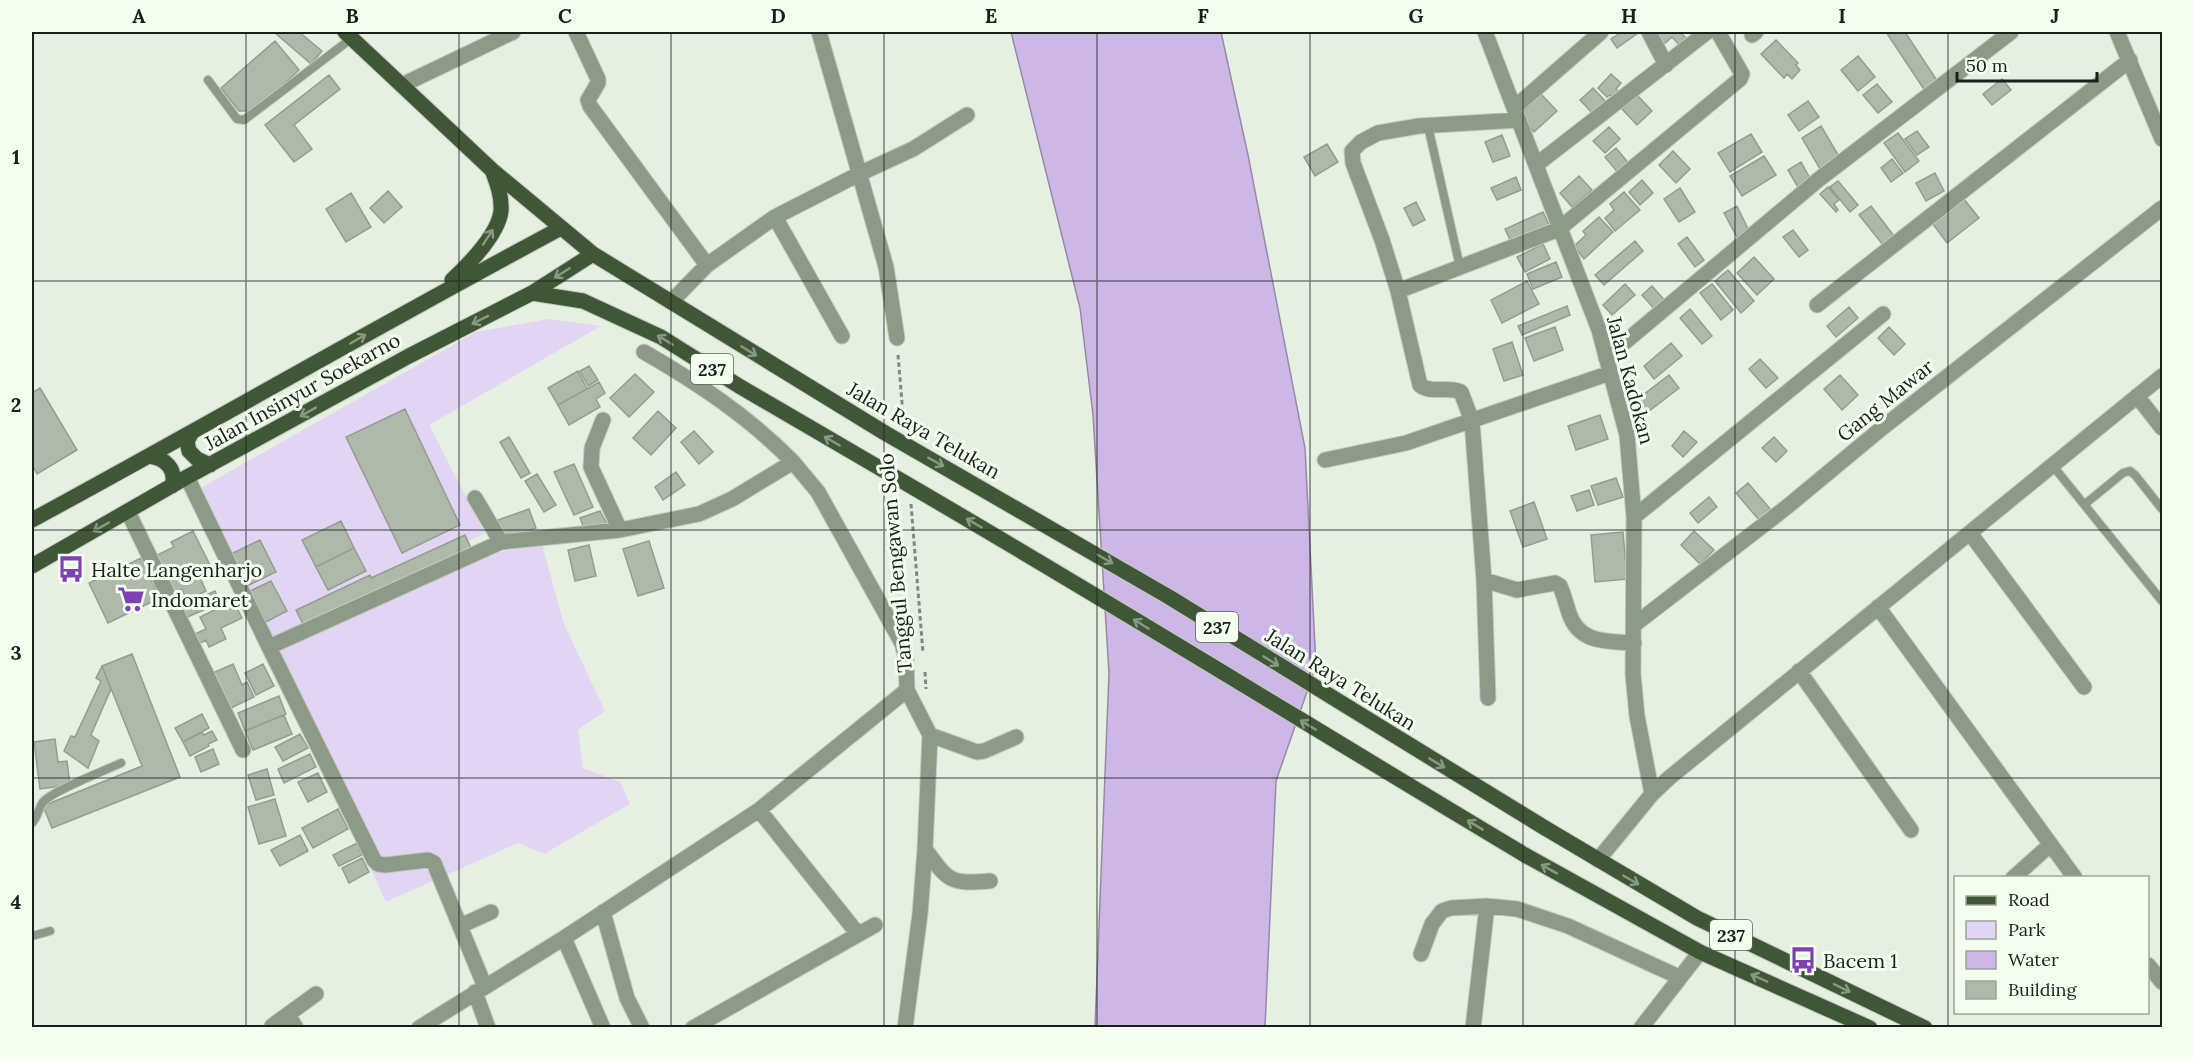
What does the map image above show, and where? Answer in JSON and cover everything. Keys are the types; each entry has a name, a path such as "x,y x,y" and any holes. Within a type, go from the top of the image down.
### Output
{"main road":[{"name":"Jalan Raya Telukan","path":"353,34 402,85 492,170 592,254 885,433 1169,597 1545,828 1697,918 1925,1028"},
{"path":"435,296 469,264 499,219 501,198 492,170"},
{"name":"Jalan Insinyur Soekarno","path":"32,520 561,228"},
{"name":"Jalan Insinyur Soekarno","path":"32,566 187,477 409,356 532,293 592,254"},
{"name":"237","path":"532,293 582,301 661,337 739,386 1018,548 1189,654 1525,855 1700,952 1870,1028"},
{"path":"191,434 187,441 189,451 197,459 210,465"},
{"path":"149,456 163,459 168,465 173,474 172,486"}],"street":[{"path":"402,85 513,32"},
{"path":"576,32 598,79 588,100 590,106 707,265"},
{"path":"819,32 886,267 897,338"},
{"path":"1488,698 1484,580 1472,421 1461,392 1455,389 1426,389 1420,385 1398,291 1382,240 1353,163 1352,151 1361,142 1378,133 1516,114 1601,32"},
{"path":"1648,32 1666,65"},
{"path":"1536,165 1707,32"},
{"path":"1398,291 1559,229 1740,80 1742,74 1718,32"},
{"path":"1606,358 1818,180 2010,32"},
{"path":"2116,32 2163,139"},
{"name":"Jalan Kadokan","path":"1491,35 1516,114 1599,330 1627,435 1634,517 1633,674 1637,716 1652,794"},
{"path":"1817,305 2130,60"},
{"path":"671,302 707,265 775,217 913,149 967,115"},
{"name":"Gang Mawar","path":"1634,626 2163,208"},
{"path":"775,217 842,336"},
{"path":"1634,517 1883,314"},
{"path":"644,352 747,418 793,462 818,492 902,643 906,659 907,690 930,735 920,914 905,1028"},
{"path":"1325,460 1406,443 1610,373"},
{"path":"1598,860 1652,794 1799,671 2163,376"},
{"path":"2137,396 2163,428"},
{"path":"603,420 592,448 591,467 620,530"},
{"path":"269,647 501,542 620,530 699,514 732,500 793,462"},
{"path":"187,477 374,860 385,866 428,860 434,863 460,926 480,990 488,1028"},
{"path":"475,498 501,542"},
{"path":"128,512 243,750"},
{"path":"1970,533 2084,687"},
{"path":"1484,580 1517,590 1555,583 1560,586 1570,616 1582,633 1595,641 1634,643"},
{"path":"1878,607 2073,876"},
{"path":"1799,671 1911,830"},
{"path":"419,1028 564,938 759,810 907,690"},
{"path":"930,735 977,752 1016,737"},
{"path":"759,810 858,934"},
{"path":"2015,876 2050,845"},
{"path":"925,849 942,873 952,881 966,883 990,881"},
{"path":"1421,954 1432,924 1443,911 1451,908 1487,906 1517,909 1540,915 1679,977"},
{"path":"1473,1028 1487,906"},
{"path":"460,926 491,912"},
{"path":"603,912 627,998 642,1028"},
{"path":"693,1028 875,925"},
{"path":"564,938 603,1028"},
{"path":"1641,1028 1700,952"},
{"path":"2149,966 2163,982"},
{"path":"272,1026 292,1021 315,994"}],"lane":[{"path":"208,80 237,118 244,120 353,34"},
{"path":"1428,126 1460,267"},
{"path":"2053,465 2163,601"},
{"path":"2085,504 2123,472 2130,471 2163,509"},
{"path":"32,823 45,800 121,763"},
{"path":"32,936 50,931"}],"path":[{"name":"Tanggul Bengawan Solo","path":"897,338 905,433"},
{"name":"Tanggul Bengawan Solo","path":"911,504 924,657"},
{"name":"Tanggul Bengawan Solo","path":"925,669 926,692"}],"green space":[{"path":"549,319 601,326 429,425 485,533 265,641 190,494 476,332"},
{"path":"542,544 564,624 605,711 578,730 583,768 620,782 630,804 544,854 518,843 386,902 270,653 478,556"}],"water":[{"path":"1011,32 1221,32 1248,155 1305,448 1316,666 1276,781 1265,1027 1095,1027 1109,673 1093,415 1080,308"}],"building":[{"path":"274,32 299,32 322,51 311,64"},
{"path":"1622,32 1638,33 1617,48 1611,39"},
{"path":"1662,32 1680,32 1688,40 1681,47 1672,37 1663,45 1655,38"},
{"path":"1886,32 1905,32 1940,85 1927,94"},
{"path":"1776,40 1798,63 1796,65 1800,70 1792,79 1787,74 1784,78 1761,54"},
{"path":"275,41 299,70 255,111 239,111 221,88"},
{"path":"1858,56 1875,77 1858,91 1841,70"},
{"path":"1611,74 1621,83 1616,89 1622,95 1616,101 1610,95 1607,97 1598,88"},
{"path":"329,75 340,89 294,125 312,149 294,162 265,125"},
{"path":"2002,79 2011,90 1992,105 1983,94"},
{"path":"1877,84 1892,102 1878,113 1863,95"},
{"path":"1593,88 1607,103 1594,115 1580,100"},
{"path":"1541,94 1557,111 1534,132 1519,115"},
{"path":"1637,95 1652,111 1637,125 1622,109"},
{"path":"1808,101 1819,117 1799,131 1788,115"},
{"path":"1821,126 1840,158 1820,169 1802,138"},
{"path":"1609,127 1620,139 1605,153 1593,141"},
{"path":"1917,131 1929,147 1917,155 1905,139"},
{"path":"1898,133 1919,161 1905,172 1884,143"},
{"path":"1751,134 1762,152 1730,172 1718,153"},
{"path":"1502,135 1510,156 1493,162 1485,142"},
{"path":"1327,144 1338,162 1315,176 1304,157"},
{"path":"1616,148 1630,165 1619,174 1605,157"},
{"path":"1673,151 1690,169 1676,183 1659,165"},
{"path":"1764,156 1776,175 1742,196 1730,176"},
{"path":"1892,159 1903,173 1891,182 1881,168"},
{"path":"1801,162 1812,182 1799,189 1788,170"},
{"path":"1935,173 1944,191 1926,201 1916,183"},
{"path":"1579,176 1592,190 1572,207 1560,193"},
{"path":"1516,177 1521,190 1497,200 1491,188"},
{"path":"1642,180 1653,193 1640,205 1629,192"},
{"path":"1838,181 1858,205 1850,212 1830,187"},
{"path":"1828,187 1839,200 1834,204 1838,210 1836,212 1820,194"},
{"path":"1680,188 1695,212 1679,222 1664,199"},
{"path":"388,191 402,207 384,223 370,208"},
{"path":"1624,192 1640,210 1615,231 1605,218 1614,210 1610,204"},
{"path":"351,193 371,227 346,242 326,209"},
{"path":"1963,198 1979,218 1947,243 1932,223"},
{"path":"1416,202 1425,220 1413,226 1404,208"},
{"path":"1737,206 1751,235 1739,241 1724,213"},
{"path":"1871,206 1894,236 1883,245 1859,215"},
{"path":"1543,212 1550,227 1512,244 1505,229"},
{"path":"1599,217 1613,232 1584,259 1574,246 1586,235 1583,231"},
{"path":"1793,230 1808,250 1799,257 1783,237"},
{"path":"1687,237 1704,260 1695,267 1678,244"},
{"path":"1635,241 1643,251 1604,285 1595,275"},
{"path":"1543,244 1550,259 1525,272 1517,257"},
{"path":"1754,257 1774,279 1757,295 1737,273"},
{"path":"1556,262 1562,277 1533,289 1527,274"},
{"path":"1728,270 1754,301 1741,313 1715,281"},
{"path":"1527,281 1539,304 1502,323 1491,300"},
{"path":"1625,284 1635,295 1612,315 1603,305"},
{"path":"1712,284 1733,310 1721,320 1700,293"},
{"path":"1652,286 1668,304 1658,313 1642,295"},
{"path":"1567,306 1570,315 1522,335 1518,326"},
{"path":"1849,307 1858,318 1836,337 1827,326"},
{"path":"1690,309 1712,336 1702,344 1680,318"},
{"path":"1555,327 1563,350 1534,361 1525,338"},
{"path":"1889,327 1905,344 1894,355 1878,338"},
{"path":"1512,342 1523,375 1504,381 1493,349"},
{"path":"1671,343 1682,356 1654,379 1644,366"},
{"path":"1760,359 1778,378 1766,388 1749,369"},
{"path":"589,366 598,380 588,386 580,371"},
{"path":"578,371 587,389 558,405 548,388"},
{"path":"635,374 654,392 629,417 610,398"},
{"path":"1669,375 1679,388 1644,415 1634,402"},
{"path":"1840,375 1858,395 1842,410 1824,389"},
{"path":"599,382 605,393 596,399 600,407 569,425 558,405"},
{"path":"40,388 77,450 37,474 32,464 32,393"},
{"path":"405,409 460,525 402,553 346,437"},
{"path":"658,411 676,428 651,455 633,438"},
{"path":"1600,415 1608,439 1576,450 1568,426"},
{"path":"694,431 713,452 699,464 681,442"},
{"path":"1684,431 1697,442 1683,457 1672,446"},
{"path":"509,437 530,473 521,478 500,442"},
{"path":"1774,437 1787,451 1776,462 1762,448"},
{"path":"574,464 593,507 574,515 554,472"},
{"path":"676,472 685,485 663,500 655,487"},
{"path":"537,474 556,505 544,512 525,481"},
{"path":"1616,478 1623,497 1598,505 1591,486"},
{"path":"1748,483 1771,510 1759,520 1736,493"},
{"path":"1589,490 1594,505 1577,511 1571,496"},
{"path":"1709,497 1717,507 1698,523 1690,513"},
{"path":"1534,502 1547,539 1523,547 1510,511"},
{"path":"529,509 536,528 505,540 498,520"},
{"path":"600,511 607,524 585,531 580,518"},
{"path":"341,521 354,548 316,567 302,540"},
{"path":"193,531 214,573 201,580 206,591 187,601 182,589 175,593 157,555 174,547 171,542"},
{"path":"1694,531 1714,550 1700,564 1681,545"},
{"path":"1623,532 1627,579 1595,582 1591,535"},
{"path":"465,535 472,550 305,628 296,610 370,575 371,578"},
{"path":"260,540 276,572 247,586 231,554"},
{"path":"649,541 664,588 638,596 623,549"},
{"path":"589,545 596,576 575,581 568,550"},
{"path":"354,548 366,571 328,590 316,567"},
{"path":"141,558 160,598 108,623 89,583"},
{"path":"271,581 287,611 266,622 250,591"},
{"path":"215,591 220,603 185,618 180,607"},
{"path":"233,601 242,618 221,628 226,639 209,647 206,640 195,646 191,636 206,629 200,617"},
{"path":"132,654 180,777 52,828 43,806 142,766 102,666"},
{"path":"233,664 242,685 247,682 254,697 229,709 213,673"},
{"path":"263,664 274,686 256,695 245,673"},
{"path":"102,666 111,689 91,735 99,741 88,768 64,751 71,736 75,737 101,681 96,678"},
{"path":"279,696 286,714 245,731 238,713"},
{"path":"202,714 209,728 183,742 175,728"},
{"path":"284,715 292,734 253,750 245,731"},
{"path":"212,731 217,740 190,756 183,742 202,732 204,735"},
{"path":"300,734 308,748 283,761 275,747"},
{"path":"55,739 58,762 67,761 70,785 40,789 34,742"},
{"path":"213,749 219,764 201,772 195,757"},
{"path":"310,754 316,767 284,783 278,769"},
{"path":"267,769 274,795 256,800 248,775"},
{"path":"318,773 327,792 308,802 298,782"},
{"path":"275,799 286,836 259,844 248,807"},
{"path":"338,809 348,829 313,848 302,828"},
{"path":"300,835 308,851 280,866 271,850"},
{"path":"357,843 362,855 339,866 333,855"},
{"path":"362,858 369,872 349,883 342,868"}],"place":[{"name":"Halte Langenharjo","path":"71,569"},
{"name":"Indomaret","path":"131,599"},
{"name":"Bacem 1","path":"1803,960"}]}
